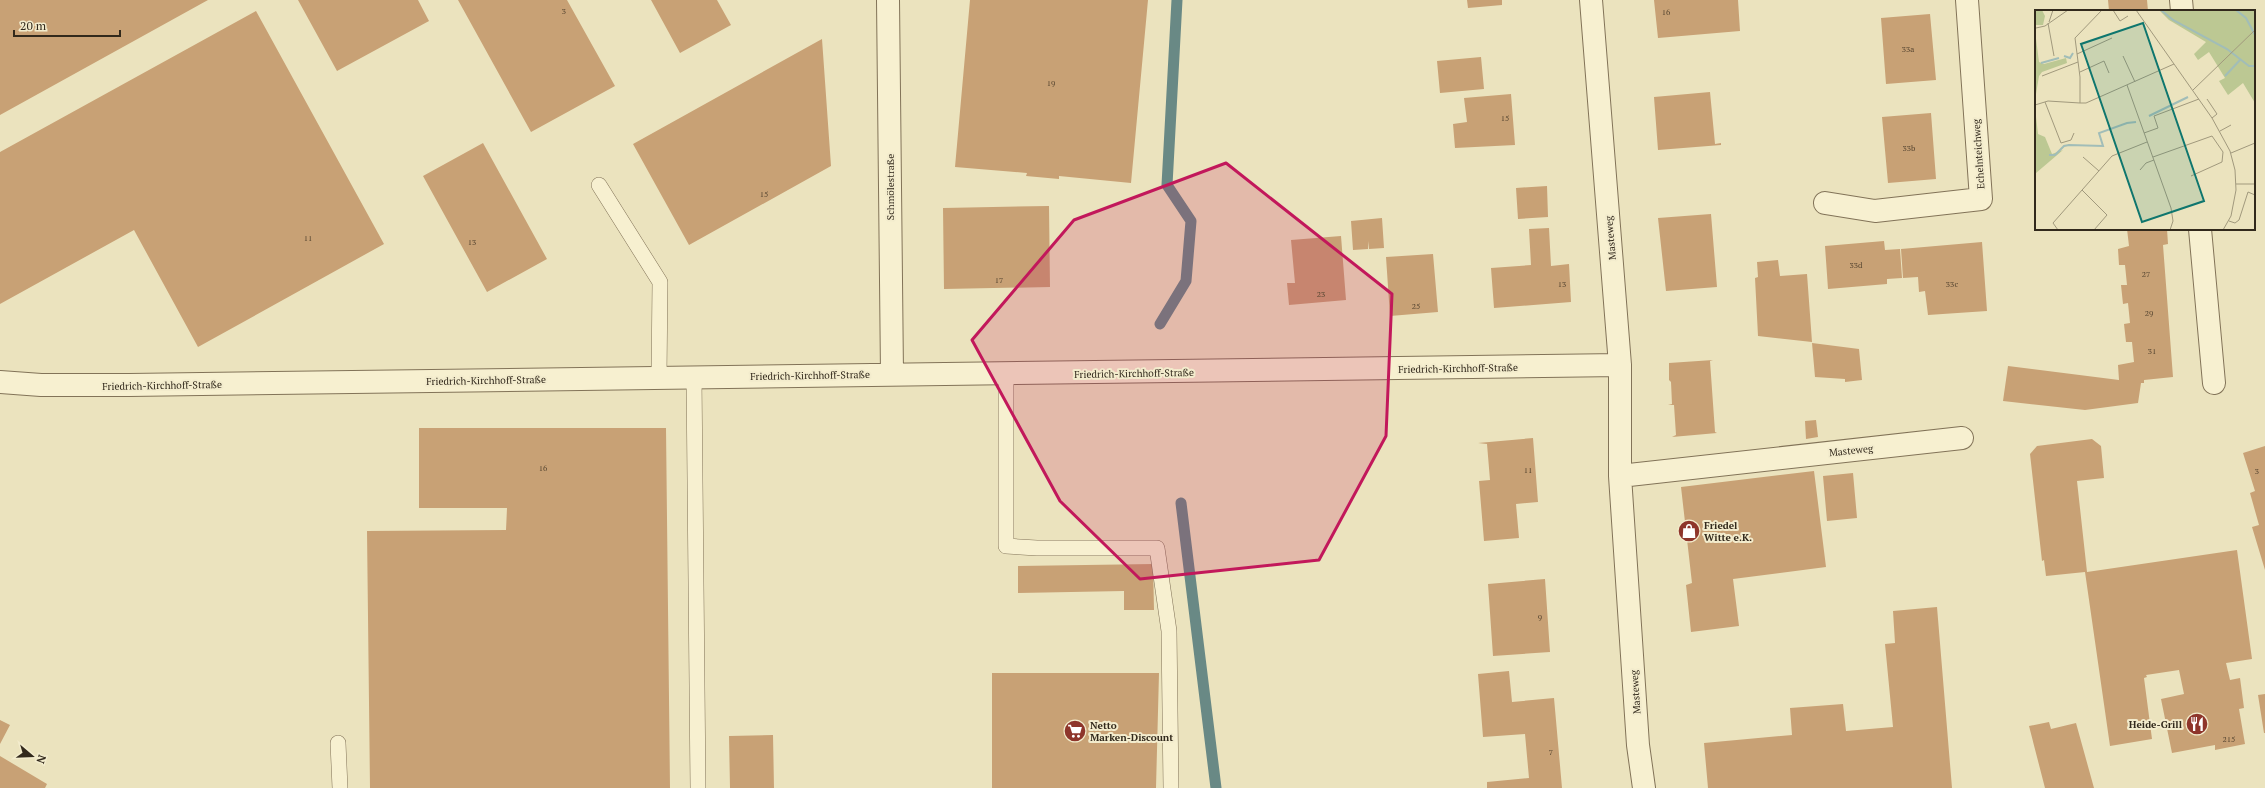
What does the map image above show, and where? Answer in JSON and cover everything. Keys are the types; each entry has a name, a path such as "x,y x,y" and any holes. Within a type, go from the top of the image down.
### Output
{"street":[{"name":"Schmölestraße","path":"888,0 892,374"},
{"name":"Masteweg","path":"1591,0 1620,365 1620,476 1638,745 1644,788"},
{"name":"Echelnteichweg","path":"1825,203 1875,212 1981,199 1967,0"},
{"path":"2181,0 2182,10"},
{"path":"2200,230 2214,383"},
{"name":"Friedrich-Kirchhoff-Straße","path":"0,382 41,385 129,385 1620,365"},
{"name":"Masteweg","path":"1620,476 1962,438"}],"lane":[{"path":"599,185 660,282 659,377"},
{"path":"1006,374 1006,546 1038,548 1157,548 1168,631 1171,788"},
{"path":"694,377 698,788"},
{"path":"338,743 340,788"}],"highlighted area":[{"path":"1226,163 1392,294 1386,436 1319,560 1140,579 1060,501 972,340 1074,220"}],"building":[{"path":"0,0 208,0 0,115"},
{"path":"298,0 418,0 429,21 337,71"},
{"path":"458,0 567,0 615,86 531,132"},
{"path":"651,0 717,0 731,25 680,53"},
{"path":"970,0 1148,0 1131,183 1059,176 1059,179 1026,176 1027,173 955,167"},
{"path":"1467,0 1502,0 1502,5 1468,8"},
{"path":"1654,0 1738,0 1740,31 1658,38"},
{"path":"2108,0 2147,0 2148,10 2109,10"},
{"path":"256,11 384,244 198,347 134,230 0,304 0,152"},
{"path":"1930,14 1936,80 1886,84 1881,18"},
{"path":"822,39 831,166 689,245 633,144"},
{"path":"1481,57 1484,89 1440,93 1437,61"},
{"path":"1710,92 1715,144 1721,143 1721,145 1658,150 1654,97"},
{"path":"1511,94 1515,145 1455,148 1453,124 1467,122 1464,98"},
{"path":"1931,113 1936,179 1888,183 1882,117"},
{"path":"483,143 547,259 487,292 423,176"},
{"path":"1547,186 1548,217 1518,219 1516,188"},
{"path":"1049,206 1050,287 944,289 943,208"},
{"path":"1711,214 1717,287 1666,291 1658,218"},
{"path":"1382,218 1384,248 1369,249 1368,241 1368,249 1353,250 1351,221"},
{"path":"1549,228 1551,266 1569,264 1571,302 1494,308 1491,268 1531,265 1529,229"},
{"path":"2127,230 2167,230 2168,244 2163,245 2173,377 2144,380 2144,383 2141,383 2138,403 2085,410 2003,401 2008,366 2119,380 2118,365 2134,362 2132,342 2126,342 2124,324 2130,323 2128,303 2123,304 2121,285 2127,285 2125,265 2119,265 2118,249 2129,246"},
{"path":"1341,236 1346,300 1289,305 1287,283 1295,283 1291,240"},
{"path":"1884,241 1885,250 1900,249 1902,278 1887,279 1887,284 1828,289 1825,246"},
{"path":"1982,242 1987,311 1928,315 1925,291 1919,292 1918,277 1903,278 1901,249"},
{"path":"1433,254 1438,312 1390,316 1386,257"},
{"path":"1778,260 1780,276 1807,274 1812,342 1758,336 1755,278 1758,277 1757,262"},
{"path":"1812,343 1859,349 1862,380 1845,382 1845,379 1815,377"},
{"path":"1713,360 1710,361 1715,432 1717,433 1672,437 1676,435 1674,405 1668,405 1672,404 1671,382 1669,380 1669,363"},
{"path":"1816,420 1818,437 1806,439 1805,421"},
{"path":"419,428 666,428 670,788 370,788 367,531 506,530 507,508 419,508"},
{"path":"1533,438 1538,502 1516,504 1519,538 1484,541 1479,481 1490,480 1487,444 1478,443"},
{"path":"2092,439 2101,446 2104,478 2077,481 2087,572 2237,550 2252,659 2226,663 2230,680 2240,678 2244,708 2239,709 2245,744 2215,750 2215,745 2172,753 2161,699 2184,694 2179,670 2146,675 2147,677 2144,678 2152,739 2110,746 2085,572 2046,576 2044,560 2042,561 2030,454 2037,446"},
{"path":"2265,446 2265,570 2252,527 2259,525 2250,493 2255,491 2243,453"},
{"path":"1814,471 1826,567 1733,579 1739,626 1691,632 1686,585 1692,583 1681,487"},
{"path":"1853,473 1857,518 1827,521 1823,476"},
{"path":"1153,564 1154,610 1124,610 1124,591 1018,593 1018,566"},
{"path":"1545,579 1550,652 1493,656 1488,584"},
{"path":"1937,607 1952,788 1708,788 1704,743 1792,735 1790,708 1843,704 1846,731 1893,727 1885,644 1895,643 1893,611"},
{"path":"1509,671 1512,702 1554,698 1562,788 1487,788 1487,782 1529,778 1525,734 1483,737 1478,674"},
{"name":"Netto Marken-Discount","path":"992,673 1159,673 1156,788 992,788"},
{"path":"2265,694 2265,733 2264,733 2258,695"},
{"path":"0,720 10,725 0,744"},
{"path":"2049,722 2051,729 2076,723 2094,788 2045,788 2029,726"},
{"path":"773,735 774,788 730,788 729,736"},
{"path":"0,756 47,784 45,788 0,788"}],"waterway":[{"path":"1160,324 1186,281 1191,221 1167,185 1177,0"},
{"path":"1181,503 1216,788"}],"place":[{"name":"Friedel Witte e.K.","path":"1689,531"},
{"name":"Heide-Grill","path":"2197,724"},
{"name":"Netto Marken-Discount","path":"1075,731"}]}
